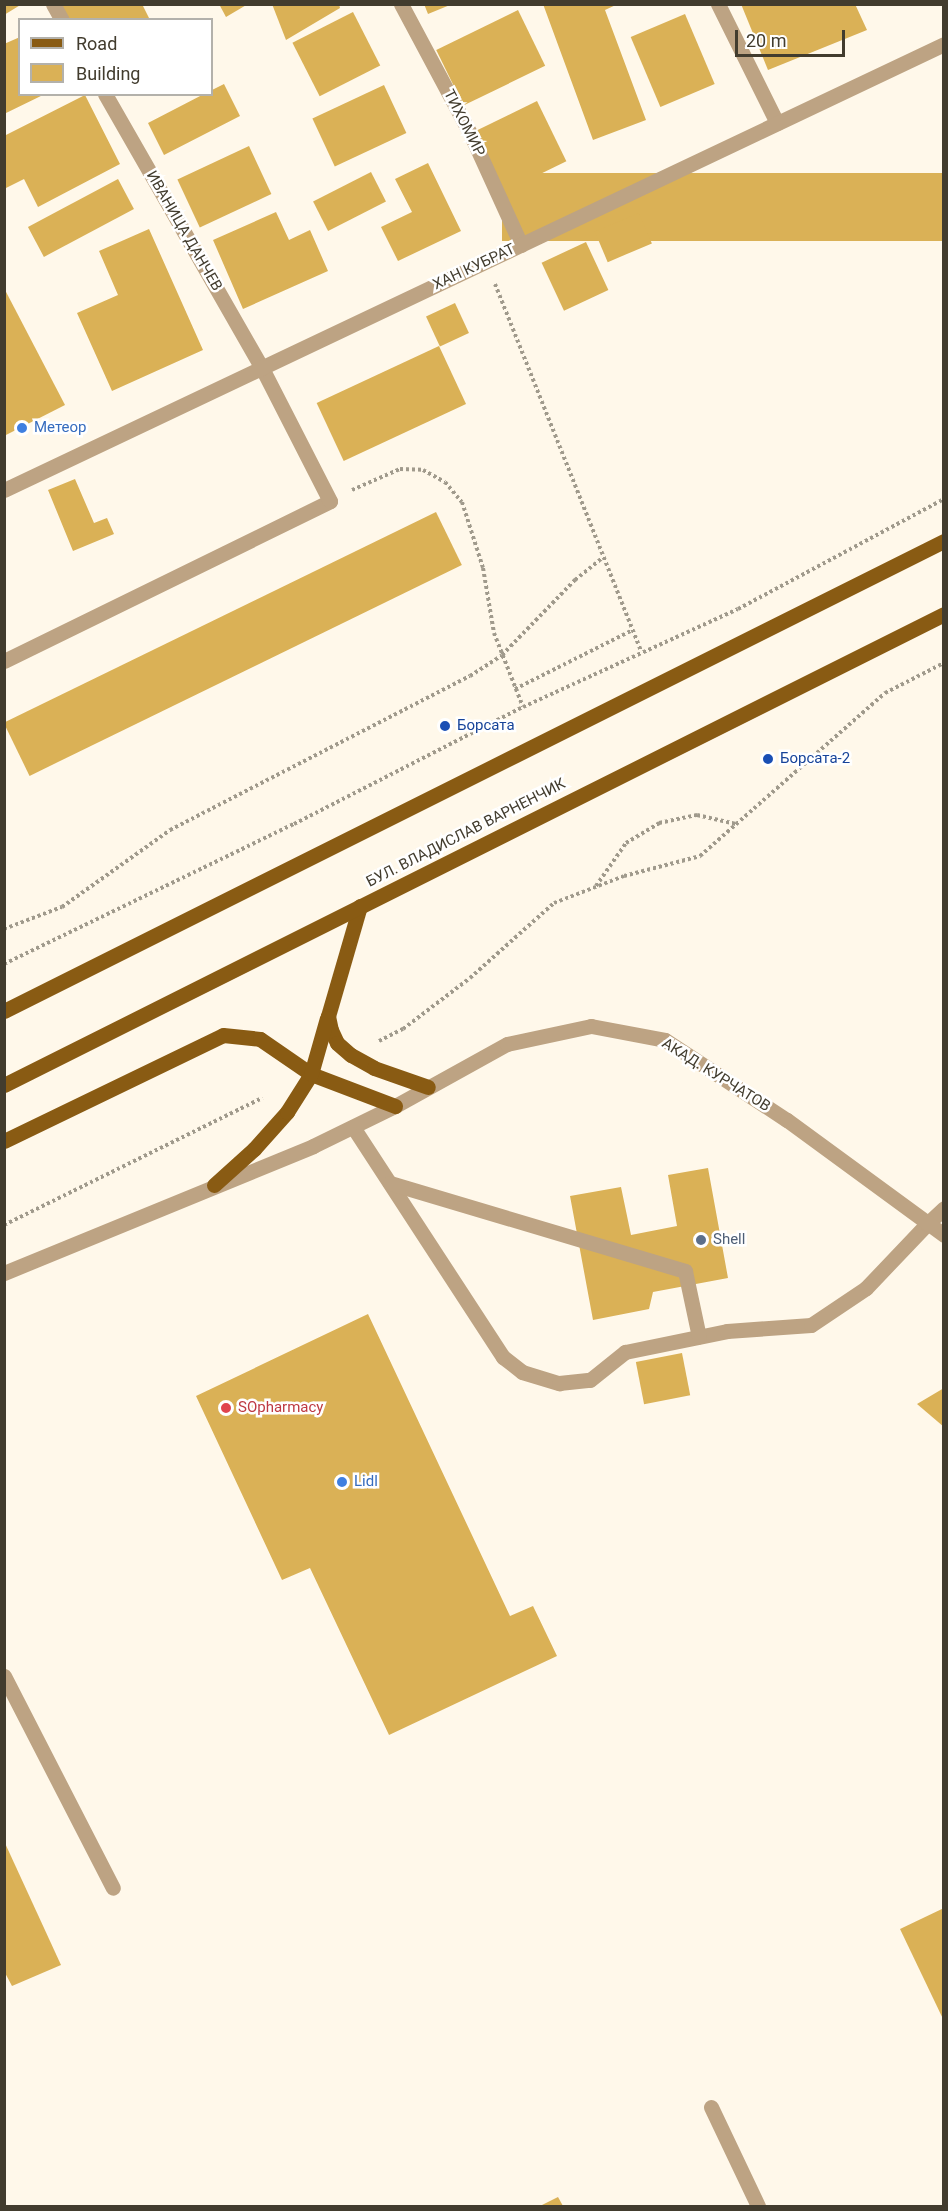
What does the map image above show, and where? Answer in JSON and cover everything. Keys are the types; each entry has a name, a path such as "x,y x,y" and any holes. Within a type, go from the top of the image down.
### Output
{"main road":[{"path":"4,1011 944,541"},
{"name":"БУЛ. ВЛАДИСЛАВ ВАРНЕНЧИК","path":"4,1085 944,614"},
{"path":"214,1185 266,1136 311,1074 360,906"},
{"path":"327,1016 337,1043 351,1055 374,1068 428,1088"},
{"path":"4,1141 223,1035 260,1039 311,1074 395,1106"}],"street":[{"path":"53,4 61,18"},
{"name":"ТИХОМИР","path":"401,4 470,133 521,245"},
{"path":"718,4 777,123"},
{"name":"ХАН КУБРАТ","path":"4,490 944,44"},
{"name":"ИВАНИЦА ДАНЧЕВ","path":"106,96 262,368 330,501"},
{"path":"4,661 330,501"},
{"name":"АКАД. КУРЧАТОВ","path":"4,1273 353,1127 507,1044 591,1026 665,1040 787,1120 944,1235"},
{"path":"353,1127 503,1357 522,1372 559,1383 590,1380 625,1352 699,1337 810,1325 866,1288 944,1208"},
{"path":"390,1184 685,1271 699,1337"},
{"path":"4,1676 112,1888"},
{"path":"711,2107 758,2206"}],"path":[{"path":"486,262 575,480 602,558 641,651"},
{"path":"330,501 400,469 423,470 445,482 462,502 483,568 494,633 523,707"},
{"path":"4,964 294,824 523,707 641,651 738,609 944,499"},
{"path":"4,928 62,907 170,830 375,727 502,655 575,580 602,558"},
{"path":"515,689 631,631"},
{"path":"351,1055 403,1029 470,978 554,903 596,887 699,856 885,693 944,663"},
{"path":"596,887 626,843 659,823 697,815 736,824"},
{"path":"4,1225 269,1095"}],"building":[{"path":"4,4 22,4 4,15"},
{"path":"60,4 142,4 149,18 66,18"},
{"path":"219,4 248,4 226,17"},
{"path":"272,4 339,4 340,8 286,40"},
{"path":"424,4 450,4 450,5 428,14"},
{"path":"543,4 618,4 605,10 646,120 593,140"},
{"path":"741,4 855,4 867,30 768,70"},
{"path":"518,10 545,66 463,106 436,50"},
{"path":"353,12 380,65 320,96 292,43"},
{"path":"685,14 715,84 660,107 631,37"},
{"path":"18,38 18,96 41,96 4,114 4,44"},
{"path":"224,84 240,116 164,155 148,123 200,96 213,96 213,90"},
{"path":"384,85 406,133 335,166 312,118"},
{"path":"86,96 120,164 38,207 24,179 4,189 4,136"},
{"path":"537,101 566,161 500,194 470,133"},
{"path":"249,146 271,194 200,227 177,179"},
{"path":"428,163 461,231 398,261 381,227 412,212 395,179"},
{"path":"371,172 386,201 328,231 313,202"},
{"path":"502,173 944,173 944,241 502,241"},
{"path":"118,179 134,209 44,257 28,227"},
{"path":"276,212 289,240 310,230 328,271 243,309 213,240"},
{"path":"639,213 652,243 608,262 595,232"},
{"path":"149,229 203,350 112,391 77,313 118,295 99,251"},
{"path":"586,242 608,290 564,311 542,263"},
{"path":"4,288 65,405 4,436"},
{"path":"455,303 469,333 440,346 426,317"},
{"path":"439,346 466,404 344,461 317,403"},
{"path":"75,479 94,523 107,518 114,534 73,551 48,490"},
{"path":"436,512 462,565 30,776 4,723"},
{"path":"708,1168 728,1278 653,1292 649,1309 593,1320 570,1196 621,1187 631,1235 677,1226 668,1175"},
{"name":"Lidl","path":"368,1314 510,1616 533,1606 557,1656 389,1735 310,1568 282,1580 196,1396"},
{"path":"682,1353 690,1395 644,1404 636,1362"},
{"path":"944,1388 944,1427 917,1404"},
{"path":"4,1841 61,1965 12,1986 4,1971"},
{"path":"944,1908 944,2021 900,1929"},
{"path":"558,2197 563,2206 540,2206"}],"place":[{"name":"Метеор","path":"22,428"},
{"name":"Борсата","path":"445,726"},
{"name":"Борсата-2","path":"768,759"},
{"name":"Shell","path":"701,1240"},
{"name":"SOpharmacy","path":"226,1408"},
{"name":"Lidl","path":"342,1482"}]}
